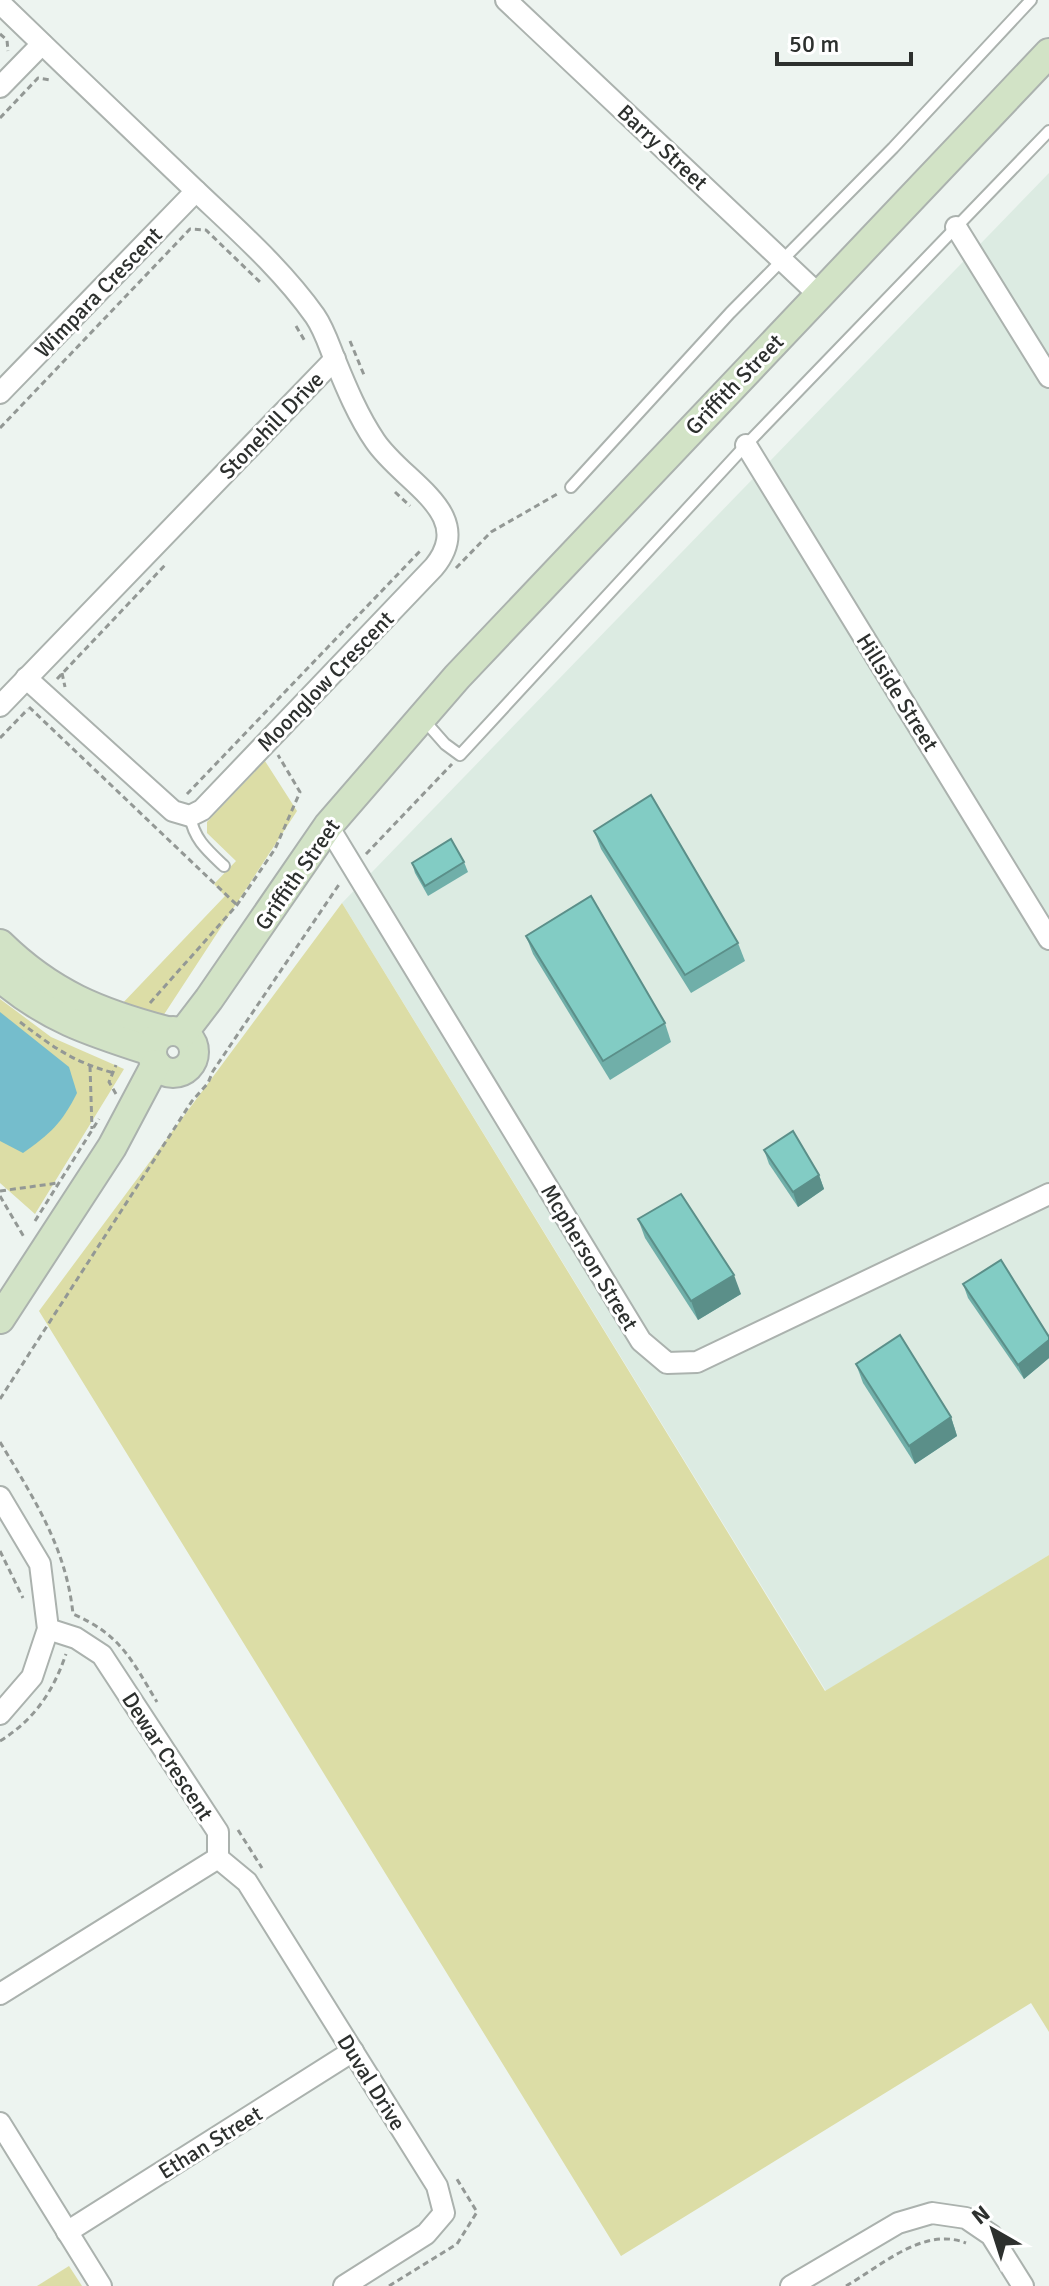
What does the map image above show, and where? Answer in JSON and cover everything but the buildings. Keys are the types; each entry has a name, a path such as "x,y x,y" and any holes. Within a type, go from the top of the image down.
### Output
{"street":[{"name":"Barry Street","path":"506,0 819,295"},
{"name":"Stonehill Drive","path":"0,3 258,250 315,316 335,359 0,706"},
{"path":"0,87 42,44"},
{"name":"Griffith Street","path":"0,1319 102,1138 209,999 328,826 479,654 1049,53"},
{"name":"Wimpara Crescent","path":"0,393 196,191"},
{"path":"956,227 1049,377"},
{"name":"Moonglow Crescent","path":"190,816 202,810 434,567 446,547 449,533 447,521 438,506 376,442 351,399 335,359"},
{"name":"Hillside Street","path":"746,445 1049,939"},
{"path":"26,678 173,811 190,816"},
{"name":"Mcpherson Street","path":"328,826 641,1341 667,1363 697,1362 1049,1194"},
{"path":"0,944 27,970 69,997 128,1032 170,1049"},
{"path":"0,977 22,996 66,1022 128,1032"},
{"path":"0,1497 40,1564 48,1629 32,1677 0,1714"},
{"name":"Dewar Crescent","path":"48,1629 76,1638 102,1655 218,1832 218,1858"},
{"path":"0,1994 218,1858"},
{"name":"Duval Drive","path":"218,1858 247,1882 437,2186 444,2213 426,2234 344,2286"},
{"name":"Ethan Street","path":"67,2232 353,2051"},
{"path":"0,2123 101,2286"},
{"path":"791,2286 898,2223 932,2213 966,2218 991,2235 1023,2286"}],"lane":[{"path":"571,487 782,260 893,148 1031,0"},
{"path":"422,718 460,755 746,445 1049,131"},
{"path":"190,816 199,842 224,866"}],"path":[{"path":"0,34 7,40 9,52"},
{"path":"0,118 38,78 50,79"},
{"path":"0,428 190,229 206,230 263,285"},
{"path":"293,319 306,343"},
{"path":"390,487 419,516"},
{"path":"451,573 491,532 571,487"},
{"path":"175,797 188,794 424,546"},
{"path":"0,738 170,560"},
{"path":"62,673 66,690"},
{"path":"28,708 237,905"},
{"path":"117,1097 109,1082 128,1032 237,905 275,849 300,792 277,754"},
{"path":"0,1399 192,1101 208,1083 213,1071 352,866 374,847 460,755"},
{"path":"11,1016 62,1053 114,1073"},
{"path":"90,1066 102,1138"},
{"path":"100,1118 102,1138"},
{"path":"58,1183 0,1194 24,1237 58,1183 102,1138"},
{"path":"0,1551 27,1607"},
{"path":"846,2286 923,2242 952,2237 974,2246"}],"shaded area":[{"path":"1049,173 1049,1555 826,1691 342,903"}],"green space":[{"path":"265,761 297,811 163,1016 119,1007 225,896 214,884 236,861 207,833 207,822"},
{"path":"342,903 825,1691 1049,1555 1049,2032 1031,2003 621,2256 39,1311"},
{"path":"0,999 51,1037 124,1069 35,1214 0,1183"},
{"path":"69,2266 82,2286 37,2286"}],"water":[{"path":"0,1012 69,1067 77,1093 54,1127 23,1153 0,1141"}]}
